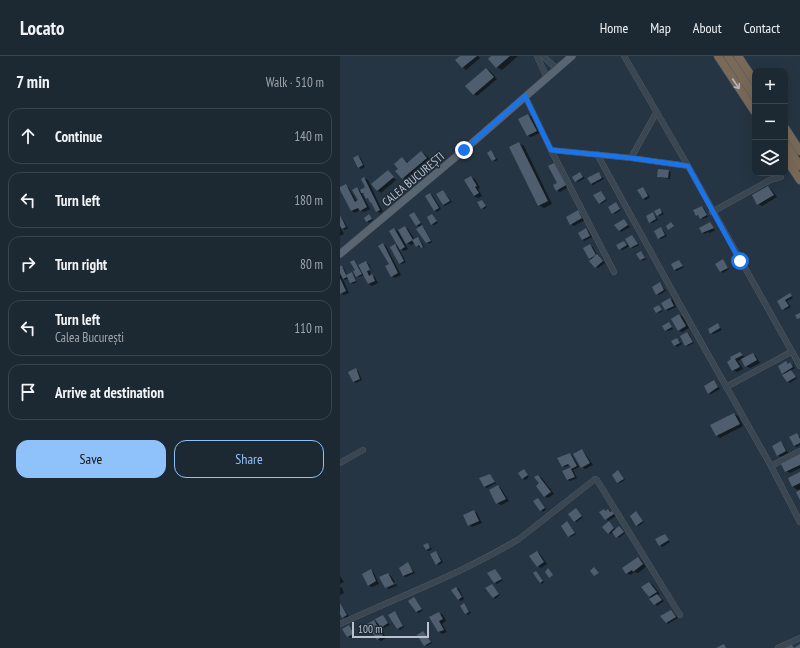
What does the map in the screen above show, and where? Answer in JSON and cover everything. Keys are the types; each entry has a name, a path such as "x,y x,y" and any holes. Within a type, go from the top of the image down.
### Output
{"highway":[{"path":"718,56 752,107"},
{"path":"728,56 752,92"},
{"path":"738,56 752,77"},
{"path":"788,133 800,151"},
{"path":"788,148 800,166"},
{"path":"788,162 800,180"}],"main road":[{"name":"CALEA BUCUREȘTI","path":"340,254 572,56"}],"street":[{"path":"537,56 547,78"},
{"path":"543,56 557,69"},
{"path":"624,56 688,166 712,212 800,366"},
{"path":"525,96 614,272"},
{"path":"631,158 656,113"},
{"path":"551,150 597,154 688,166"},
{"path":"597,154 771,466 800,522"},
{"path":"712,212 770,180 781,177"},
{"path":"726,387 791,352"},
{"path":"340,463 363,450"},
{"path":"771,466 800,451"},
{"path":"340,624 435,582 506,547 595,479 680,615"},
{"path":"778,648 800,638"}],"building":[{"path":"460,56 477,56 462,68 455,60"},
{"path":"491,56 510,56 496,68 488,59"},
{"path":"486,68 494,77 473,95 465,86"},
{"path":"528,114 537,131 527,136 518,119"},
{"path":"519,142 548,201 538,206 509,147"},
{"path":"491,150 496,159 492,161 487,153"},
{"path":"421,151 427,158 402,179 395,171 398,169 394,164 402,157 407,163"},
{"path":"358,155 363,165 358,168 353,158"},
{"path":"554,163 566,185 556,191 553,185 557,183 548,166"},
{"path":"658,169 669,170 668,178 657,177"},
{"path":"388,170 394,177 377,191 371,184"},
{"path":"580,172 583,177 575,182 572,177"},
{"path":"599,172 602,178 591,184 587,178"},
{"path":"471,176 479,193 474,196 464,180"},
{"path":"364,177 380,210 376,212 368,198 366,199 363,193 361,193 360,190 365,187 361,179"},
{"path":"346,184 355,202 358,200 352,190 357,187 367,207 360,211 358,208 351,211 340,190 340,187"},
{"path":"768,186 774,195 757,205 752,195"},
{"path":"643,187 648,196 643,199 637,190"},
{"path":"443,190 450,201 443,205 436,194"},
{"path":"601,191 606,199 599,204 593,195"},
{"path":"430,193 439,208 434,211 425,196"},
{"path":"482,200 486,206 481,209 477,202"},
{"path":"616,202 620,209 612,214 608,207"},
{"path":"702,206 707,215 700,219 698,215 696,216 693,210"},
{"path":"660,208 662,213 657,216 654,211"},
{"path":"578,210 582,218 570,225 566,217"},
{"path":"414,212 421,223 416,226 409,215"},
{"path":"653,212 656,219 649,223 646,216"},
{"path":"369,214 372,219 366,222 364,218"},
{"path":"432,214 437,221 431,225 427,217"},
{"path":"340,215 346,227 342,229 340,226"},
{"path":"624,219 628,225 619,231 614,225"},
{"path":"671,222 674,226 668,230 666,226"},
{"path":"710,222 714,228 702,233 699,228"},
{"path":"422,225 431,241 426,243 416,229"},
{"path":"405,226 413,240 406,244 398,230"},
{"path":"661,227 665,235 658,239 654,231"},
{"path":"394,228 405,247 400,250 389,231"},
{"path":"586,228 590,236 582,240 578,233"},
{"path":"632,235 638,244 630,248 625,239"},
{"path":"418,237 423,247 421,248 419,245 416,247 412,240"},
{"path":"624,241 627,245 619,250 616,245"},
{"path":"383,243 398,273 391,277 385,266 389,264 378,246"},
{"path":"395,244 404,261 399,264 390,247"},
{"path":"590,244 596,255 589,259 583,248"},
{"path":"641,251 645,258 640,260 636,254"},
{"path":"597,254 603,261 595,268 589,261"},
{"path":"723,259 728,268 720,272 715,264"},
{"path":"354,260 362,274 356,277 353,271 355,270 350,262"},
{"path":"679,260 683,266 674,270 671,264"},
{"path":"366,261 370,270 367,271 369,276 372,274 375,281 368,284 358,265"},
{"path":"340,266 342,266 347,277 343,279 340,273"},
{"path":"352,272 356,281 350,283 346,275"},
{"path":"340,278 346,291 340,294"},
{"path":"660,282 664,290 656,295 652,287"},
{"path":"790,293 792,296 785,300 789,306 782,310 777,301"},
{"path":"670,298 674,306 665,310 661,303"},
{"path":"659,305 662,310 656,313 653,308"},
{"path":"800,313 800,318 797,319 795,315"},
{"path":"679,314 686,326 678,331 671,319"},
{"path":"669,322 672,327 665,331 662,326"},
{"path":"718,323 720,328 710,334 708,329"},
{"path":"687,332 693,342 685,346 680,336"},
{"path":"677,338 680,343 674,346 671,341"},
{"path":"740,352 743,355 735,359 740,367 732,371 727,362 731,359 730,357"},
{"path":"753,353 757,360 745,367 741,359"},
{"path":"786,361 788,364 790,362 793,367 782,374 778,366"},
{"path":"356,368 360,379 353,382 348,372"},
{"path":"791,370 796,377 787,382 782,375"},
{"path":"714,380 718,387 708,394 704,386"},
{"path":"734,413 740,424 716,436 710,425"},
{"path":"797,433 800,443 794,446 789,437"},
{"path":"781,441 786,451 777,456 772,446"},
{"path":"582,449 590,463 581,468 573,454"},
{"path":"570,453 577,466 571,469 575,477 567,480 562,471 571,467 568,464 562,467 557,458"},
{"path":"800,454 800,465 785,472 781,464"},
{"path":"524,469 528,475 522,479 518,473"},
{"path":"618,470 624,479 617,483 612,475"},
{"path":"800,472 800,483 792,487 788,478"},
{"path":"490,474 495,482 484,487 479,478"},
{"path":"538,475 551,492 544,497 536,486 539,483 534,477"},
{"path":"498,485 506,499 496,504 489,490"},
{"path":"800,490 800,500 796,492"},
{"path":"538,498 545,508 540,511 533,501"},
{"path":"576,508 582,516 574,522 568,514"},
{"path":"604,509 605,511 608,509 610,512 612,511 614,514 605,520 599,512"},
{"path":"474,510 479,521 468,526 463,515"},
{"path":"636,511 643,521 636,526 630,516"},
{"path":"567,521 575,533 568,537 561,526"},
{"path":"609,521 614,528 608,534 602,527"},
{"path":"619,526 624,532 616,538 612,532"},
{"path":"665,534 669,540 659,546 655,539"},
{"path":"428,543 430,548 426,550 423,545"},
{"path":"436,551 441,561 436,565 430,554"},
{"path":"537,551 544,562 537,567 529,556"},
{"path":"638,557 643,564 633,572 632,570 626,574 622,568"},
{"path":"408,562 413,572 403,576 399,568"},
{"path":"594,567 599,573 594,576 590,571"},
{"path":"548,568 553,575 549,578 545,572"},
{"path":"371,569 376,581 368,586 362,574"},
{"path":"495,569 502,579 494,583 487,573"},
{"path":"536,571 543,581 540,583 533,573"},
{"path":"388,573 394,584 385,588 379,577"},
{"path":"649,582 657,592 649,597 641,587"},
{"path":"492,584 499,594 493,598 485,588"},
{"path":"456,587 462,597 458,600 451,590"},
{"path":"657,594 662,600 654,605 649,599"},
{"path":"414,597 422,609 416,612 408,601"},
{"path":"340,603 347,615 342,618 340,614"},
{"path":"464,603 469,612 465,614 460,606"},
{"path":"671,610 676,617 666,623 660,616"},
{"path":"395,611 403,626 397,629 388,615"},
{"path":"439,612 443,619 439,621 444,630 438,632 429,617"},
{"path":"383,615 388,623 381,628 375,619"},
{"path":"374,620 383,636 377,640 367,624"},
{"path":"349,625 354,634 347,637 342,629"},
{"path":"423,631 431,642 424,646 417,635"},
{"path":"724,644 726,648 716,648"},
{"path":"800,644 800,648 794,648"},
{"path":"792,645 794,648 785,648"}],"route":[{"path":"464,150 525,96 551,150 597,154 688,166 740,261"}]}
